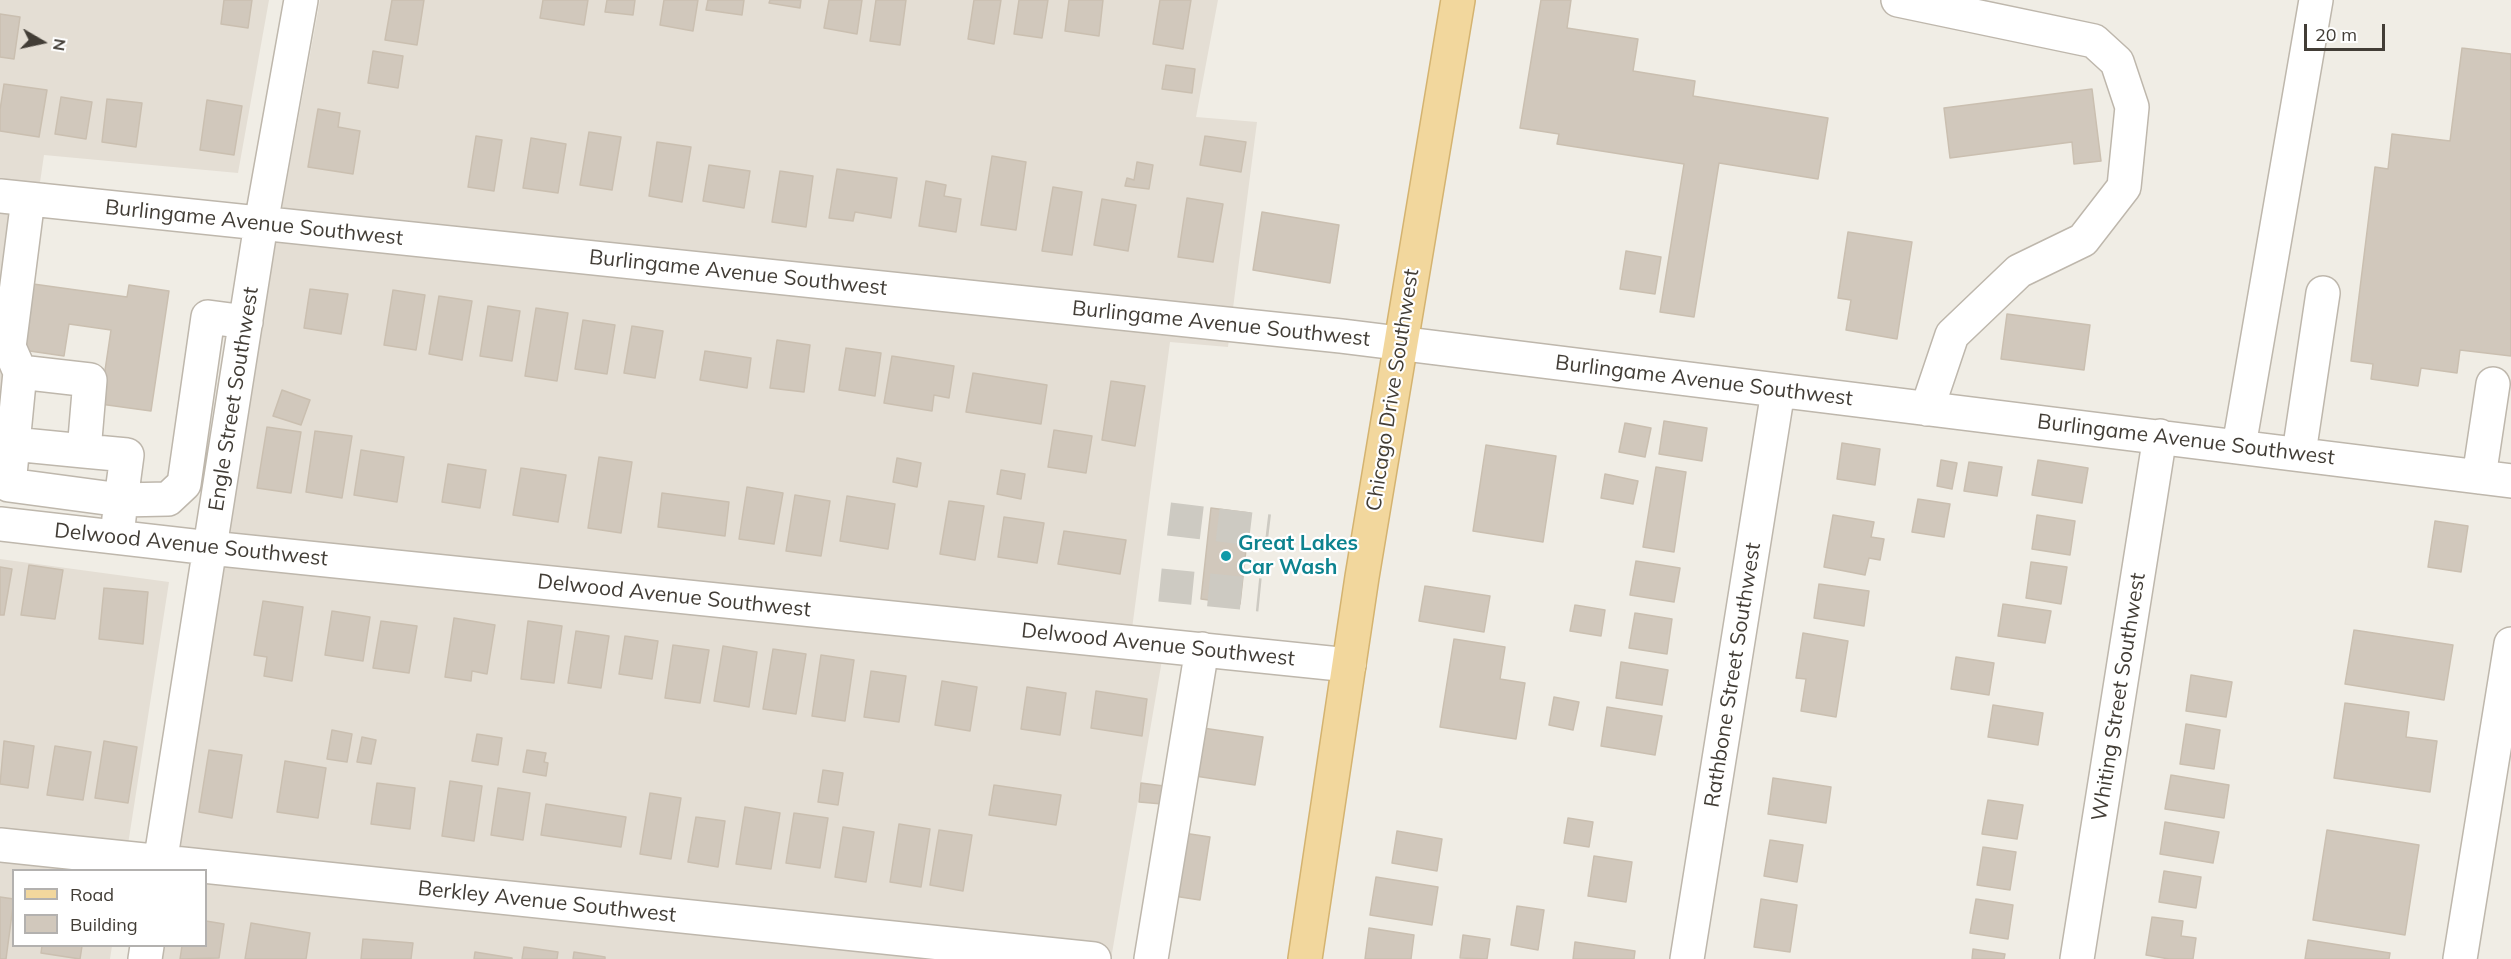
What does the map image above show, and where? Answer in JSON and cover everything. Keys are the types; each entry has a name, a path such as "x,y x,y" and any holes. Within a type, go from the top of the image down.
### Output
{"main road":[{"name":"Chicago Drive Southwest","path":"1305,959 1400,343 1458,0"}],"street":[{"name":"Engle Street Southwest","path":"159,866 261,224 301,0"},
{"path":"1898,0 2094,40 2117,62 2132,107 2124,187 2083,240 2019,271 1952,335 1927,409"},
{"path":"2239,446 2316,0"},
{"name":"Burlingame Avenue Southwest","path":"14,197 1400,343 2495,479"},
{"path":"14,197 9,347 20,372 9,485 121,500 168,500 184,484 208,317 246,322"},
{"path":"2299,453 2322,293"},
{"path":"20,372 90,380 84,451"},
{"path":"2493,384 2495,479"},
{"name":"Rathbone Street Southwest","path":"1687,959 1778,391"},
{"name":"Whiting Street Southwest","path":"2077,959 2160,436"},
{"path":"13,444 127,454 117,536"},
{"name":"Delwood Avenue Southwest","path":"0,524 210,548 1349,665"},
{"path":"2460,959 2501,768 2511,644"},
{"path":"1151,959 1202,649"},
{"name":"Berkley Avenue Southwest","path":"0,845 189,869"},
{"name":"Berkley Avenue Southwest","path":"207,871 1094,959"}],"shaded area":[{"path":"0,0 269,0 238,173 44,155 0,456"},
{"path":"320,0 1218,0 1196,117 1257,122 1228,347 1170,342 1128,659 1162,660 1111,959 158,959 160,947 207,947 207,869 172,869 258,339"},
{"path":"0,559 169,582 124,869 12,869 12,947 112,947 110,959 0,959"}],"building":[{"path":"224,0 252,0 248,28 221,24"},
{"path":"392,0 424,0 417,45 385,40"},
{"path":"543,0 588,0 584,25 540,18"},
{"path":"607,0 635,0 633,15 605,12"},
{"path":"664,0 698,0 693,31 660,25"},
{"path":"708,0 744,0 742,15 706,10"},
{"path":"770,0 801,0 800,8 769,3"},
{"path":"829,0 862,0 857,34 824,28"},
{"path":"876,0 906,0 900,45 870,41"},
{"path":"974,0 1001,0 994,44 968,39"},
{"path":"1019,0 1048,0 1042,38 1014,34"},
{"path":"1069,0 1103,0 1099,36 1065,31"},
{"path":"1160,0 1191,0 1183,49 1153,44"},
{"path":"1541,0 1571,0 1567,28 1638,39 1633,71 1695,81 1693,96 1828,118 1818,179 1719,163 1694,317 1660,312 1684,164 1557,144 1559,134 1520,128"},
{"path":"0,14 20,17 14,59 0,57"},
{"path":"2462,48 2511,54 2511,356 2460,350 2457,373 2421,368 2418,386 2371,379 2373,364 2351,361 2375,167 2388,169 2392,134 2450,141"},
{"path":"373,51 403,56 398,88 368,83"},
{"path":"1166,65 1195,69 1192,93 1162,89"},
{"path":"4,84 47,90 39,137 0,131"},
{"path":"2092,89 2101,161 2074,164 2072,142 1950,158 1944,108"},
{"path":"61,97 92,102 86,139 55,134"},
{"path":"107,99 142,103 136,147 102,142"},
{"path":"207,100 242,106 234,155 200,150"},
{"path":"318,109 340,113 338,127 360,131 353,174 308,167"},
{"path":"589,132 621,137 612,190 580,185"},
{"path":"476,136 502,140 494,191 468,187"},
{"path":"1205,136 1246,142 1241,172 1200,165"},
{"path":"531,138 566,144 558,193 523,188"},
{"path":"657,142 691,147 682,202 649,196"},
{"path":"992,156 1026,162 1016,230 981,225"},
{"path":"1137,162 1153,165 1149,189 1125,186 1127,178 1134,180"},
{"path":"709,165 750,171 744,208 703,201"},
{"path":"837,169 897,178 891,218 855,212 853,221 829,218"},
{"path":"780,171 813,176 806,227 772,222"},
{"path":"926,181 946,185 944,196 961,199 956,232 919,226"},
{"path":"1053,187 1082,192 1072,255 1042,251"},
{"path":"1187,198 1223,204 1213,262 1178,257"},
{"path":"1102,199 1136,205 1128,251 1094,245"},
{"path":"1262,212 1339,225 1330,283 1253,270"},
{"path":"1848,232 1912,242 1897,339 1846,330 1851,300 1838,298"},
{"path":"1626,251 1661,257 1655,294 1620,289"},
{"path":"26,283 127,297 129,285 169,291 151,411 100,404 111,330 69,324 64,356 16,349"},
{"path":"310,289 348,294 341,334 304,328"},
{"path":"393,290 425,295 416,350 384,345"},
{"path":"439,296 472,301 462,360 429,354"},
{"path":"488,306 520,311 512,361 480,356"},
{"path":"536,308 568,313 557,381 525,376"},
{"path":"2007,314 2090,325 2084,370 2001,359"},
{"path":"583,320 615,325 607,374 575,369"},
{"path":"632,326 663,331 655,378 624,373"},
{"path":"777,340 810,345 804,392 770,388"},
{"path":"846,348 881,353 875,396 839,390"},
{"path":"705,351 751,358 747,388 700,380"},
{"path":"892,356 954,366 949,398 934,395 932,411 884,403"},
{"path":"973,373 1047,385 1041,424 966,412"},
{"path":"1111,381 1145,386 1135,446 1102,440"},
{"path":"282,390 310,400 301,425 273,416"},
{"path":"1664,421 1707,428 1702,461 1659,454"},
{"path":"1625,423 1651,428 1645,457 1619,452"},
{"path":"267,427 301,432 291,493 257,488"},
{"path":"1054,430 1092,436 1086,473 1048,467"},
{"path":"315,431 352,436 342,498 306,492"},
{"path":"1842,443 1880,449 1875,485 1837,479"},
{"path":"1486,445 1556,456 1543,542 1473,531"},
{"path":"361,450 404,457 397,502 354,495"},
{"path":"599,457 632,462 621,533 588,528"},
{"path":"897,458 921,463 917,487 893,482"},
{"path":"1941,460 1957,463 1952,489 1937,486"},
{"path":"2038,460 2088,468 2082,503 2032,495"},
{"path":"1969,462 2002,467 1997,496 1964,491"},
{"path":"448,464 486,470 480,508 442,502"},
{"path":"1656,467 1686,472 1674,552 1643,547"},
{"path":"521,468 566,475 558,522 513,515"},
{"path":"1001,470 1025,474 1021,499 997,494"},
{"path":"1605,474 1638,481 1633,504 1601,498"},
{"path":"747,487 783,493 774,544 739,539"},
{"path":"662,493 729,502 725,536 658,527"},
{"path":"795,495 830,501 821,556 786,551"},
{"path":"847,496 895,504 888,549 840,541"},
{"path":"1918,499 1950,504 1944,537 1912,532"},
{"path":"949,501 984,506 975,560 940,554"},
{"name":"Great Lakes Car Wash","path":"1211,508 1250,513 1240,604 1201,599"},
{"path":"1833,515 1874,522 1871,537 1884,539 1880,560 1869,558 1865,575 1824,567"},
{"path":"2037,515 2075,521 2070,555 2032,549"},
{"path":"1004,517 1044,523 1037,563 998,557"},
{"path":"2435,521 2468,526 2461,572 2428,567"},
{"path":"1064,531 1126,540 1120,574 1058,564"},
{"path":"1636,561 1680,568 1674,602 1630,595"},
{"path":"2031,562 2067,567 2061,604 2026,598"},
{"path":"29,565 63,570 55,619 21,615"},
{"path":"0,567 12,569 4,615 0,615"},
{"path":"1819,584 1869,591 1864,626 1814,618"},
{"path":"1425,586 1490,596 1484,632 1419,621"},
{"path":"104,588 148,592 143,644 99,639"},
{"path":"263,601 303,607 292,681 264,676 267,657 254,655"},
{"path":"2003,604 2051,611 2045,643 1998,636"},
{"path":"1575,605 1605,610 1601,636 1570,631"},
{"path":"332,611 370,617 363,661 325,655"},
{"path":"1635,613 1672,619 1667,654 1629,648"},
{"path":"454,618 495,625 487,674 472,671 471,681 445,677"},
{"path":"381,621 417,626 409,673 373,668"},
{"path":"528,621 562,626 554,683 521,679"},
{"path":"2354,630 2453,645 2444,700 2345,684"},
{"path":"576,631 609,636 601,688 568,683"},
{"path":"1803,633 1848,641 1836,717 1801,711 1806,679 1796,678"},
{"path":"625,636 658,641 652,679 619,674"},
{"path":"1454,639 1505,647 1500,679 1525,683 1516,739 1440,727"},
{"path":"673,645 709,650 700,703 665,698"},
{"path":"723,646 757,652 749,707 714,701"},
{"path":"773,649 806,654 796,714 763,709"},
{"path":"821,655 854,660 845,721 812,716"},
{"path":"1956,657 1994,663 1989,695 1951,689"},
{"path":"1621,662 1668,670 1662,705 1616,698"},
{"path":"871,671 906,676 899,722 864,717"},
{"path":"2191,675 2232,682 2226,717 2186,711"},
{"path":"942,681 977,687 970,731 935,725"},
{"path":"1027,687 1066,693 1060,735 1021,729"},
{"path":"1096,691 1147,699 1142,736 1091,728"},
{"path":"1554,697 1579,702 1573,730 1549,725"},
{"path":"2345,703 2409,712 2406,737 2437,741 2430,792 2334,778"},
{"path":"1993,705 2043,713 2038,745 1988,737"},
{"path":"1607,707 1662,716 1655,755 1601,746"},
{"path":"2186,724 2220,730 2214,769 2180,764"},
{"path":"1203,728 1263,737 1255,785 1195,776"},
{"path":"332,730 352,734 347,762 327,759"},
{"path":"477,734 502,738 498,765 472,761"},
{"path":"362,737 376,740 371,764 357,762"},
{"path":"4,741 34,746 28,788 0,784"},
{"path":"104,741 137,747 128,803 95,798"},
{"path":"55,746 91,752 83,800 47,795"},
{"path":"209,750 242,755 232,818 199,812"},
{"path":"527,750 546,753 544,762 548,763 546,776 523,772"},
{"path":"285,761 326,768 318,818 277,812"},
{"path":"823,770 843,773 838,805 818,802"},
{"path":"2171,775 2229,785 2224,818 2165,809"},
{"path":"1773,778 1831,787 1826,823 1768,814"},
{"path":"450,781 482,786 474,841 442,836"},
{"path":"377,783 415,788 410,829 371,824"},
{"path":"1141,783 1164,786 1162,804 1139,802"},
{"path":"994,785 1061,795 1056,825 989,815"},
{"path":"498,788 530,793 523,840 491,835"},
{"path":"650,793 681,798 671,859 640,854"},
{"path":"1988,800 2023,805 2017,839 1982,834"},
{"path":"546,804 626,817 621,847 541,835"},
{"path":"745,807 780,813 771,869 736,864"},
{"path":"794,813 828,818 820,868 786,863"},
{"path":"696,817 725,821 718,867 688,862"},
{"path":"1568,818 1593,822 1589,847 1564,843"},
{"path":"2165,822 2219,832 2213,863 2160,854"},
{"path":"899,824 930,829 921,887 890,882"},
{"path":"843,827 874,832 866,882 835,877"},
{"path":"939,830 972,835 963,891 930,885"},
{"path":"2327,830 2419,845 2405,935 2313,920"},
{"path":"1397,831 1442,839 1437,871 1392,863"},
{"path":"1177,832 1210,837 1200,900 1167,895"},
{"path":"1770,840 1803,845 1797,882 1764,876"},
{"path":"1983,847 2016,852 2010,890 1977,885"},
{"path":"1594,856 1632,862 1626,902 1588,896"},
{"path":"2164,871 2201,877 2196,908 2159,902"},
{"path":"1376,877 1438,887 1432,925 1370,915"},
{"path":"0,897 12,899 12,914 6,959 0,959"},
{"path":"1761,899 1797,905 1790,952 1754,947"},
{"path":"1976,899 2013,905 2008,939 1970,933"},
{"path":"1517,906 1544,910 1538,950 1511,945"},
{"path":"2152,917 2183,921 2181,936 2196,938 2193,959 2169,959 2146,955"},
{"path":"207,921 224,924 219,958 180,959 182,947 207,947"},
{"path":"251,923 310,933 306,959 245,959"},
{"path":"1369,928 1414,935 1411,959 1365,959"},
{"path":"1463,935 1490,939 1487,959 1460,958"},
{"path":"363,939 413,943 411,959 361,959"},
{"path":"2308,940 2390,953 2389,959 2305,959"},
{"path":"1575,942 1635,951 1634,959 1573,959"},
{"path":"42,947 82,947 80,959 41,953"},
{"path":"524,947 558,952 557,959 522,959"},
{"path":"1973,949 2005,954 2004,959 1972,959"},
{"path":"475,952 512,958 512,959 474,959"},
{"path":"574,952 605,957 605,959 573,959"}],"tunnel":[{"path":"1169,519 1269,531"},
{"path":"1160,585 1260,595"}],"place":[{"name":"Great Lakes Car Wash","path":"1226,556"}]}
